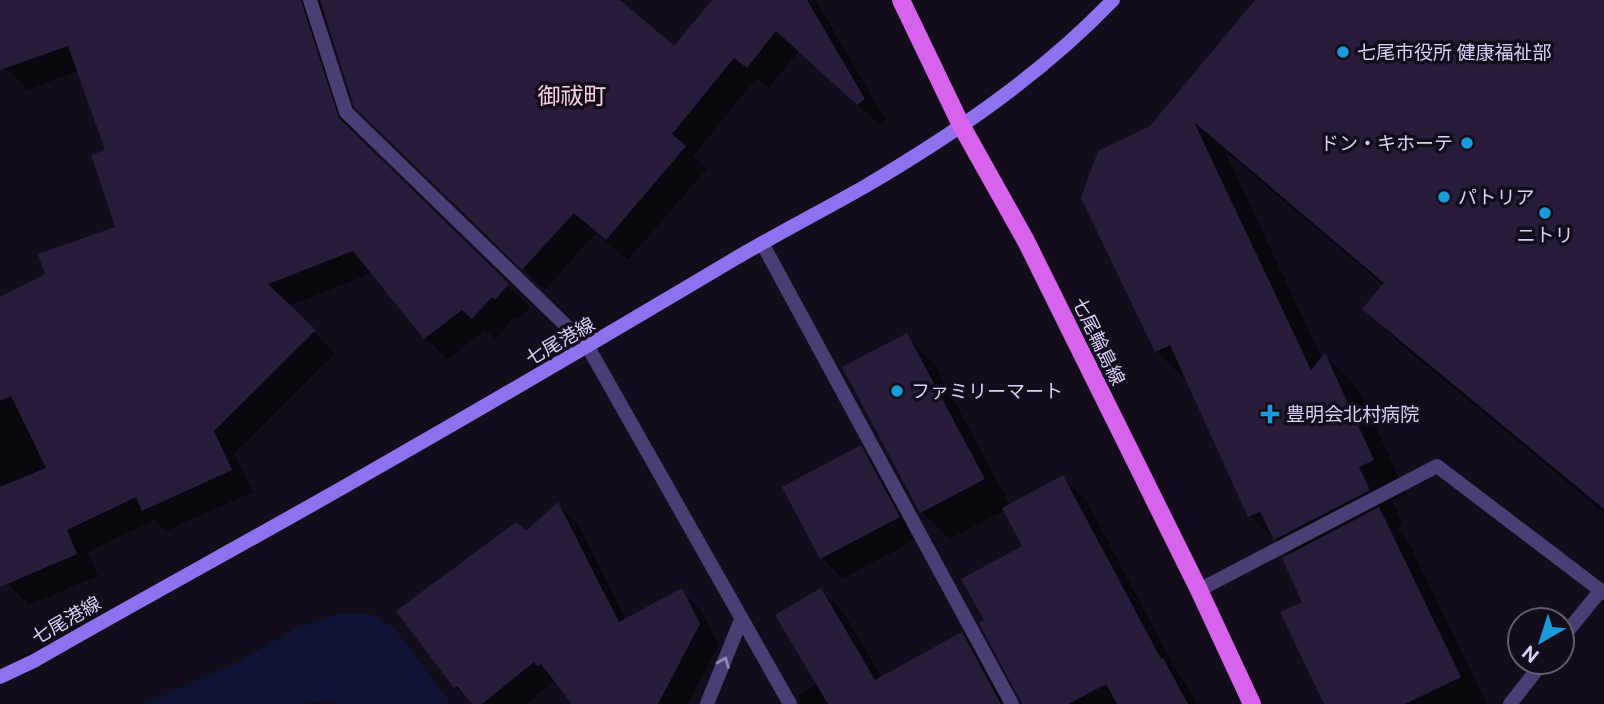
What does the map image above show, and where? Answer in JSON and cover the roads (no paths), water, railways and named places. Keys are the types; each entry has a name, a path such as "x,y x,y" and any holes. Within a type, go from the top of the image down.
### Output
{"main road":[{"name":"七尾輪島線","path":"901,0 961,125 1026,242 1199,590 1252,704"},
{"name":"七尾港線","path":"0,677 46,654 589,347 762,243 866,186 961,125 1054,57 1113,0"}],"street":[{"path":"310,0 346,112 589,347 790,704"},
{"path":"762,243 1012,704"},
{"path":"1199,590 1437,466 1602,591 1576,622"},
{"path":"707,704 741,621"},
{"path":"1510,704 1532,676"}],"water":[{"path":"339,614 370,614 393,626 451,704 340,704 326,700 300,704 144,704 240,661 296,628"}],"place":[{"name":"七尾市役所 健康福祉部","path":"1343,52"},
{"name":"ドン・キホーテ","path":"1467,143"},
{"name":"パトリア","path":"1444,197"},
{"name":"ニトリ","path":"1545,213"},
{"name":"ファミリーマート","path":"897,391"},
{"name":"豊明会北村病院","path":"1270,414"}],"district":[{"name":"御祓町","path":"572,95"}]}
